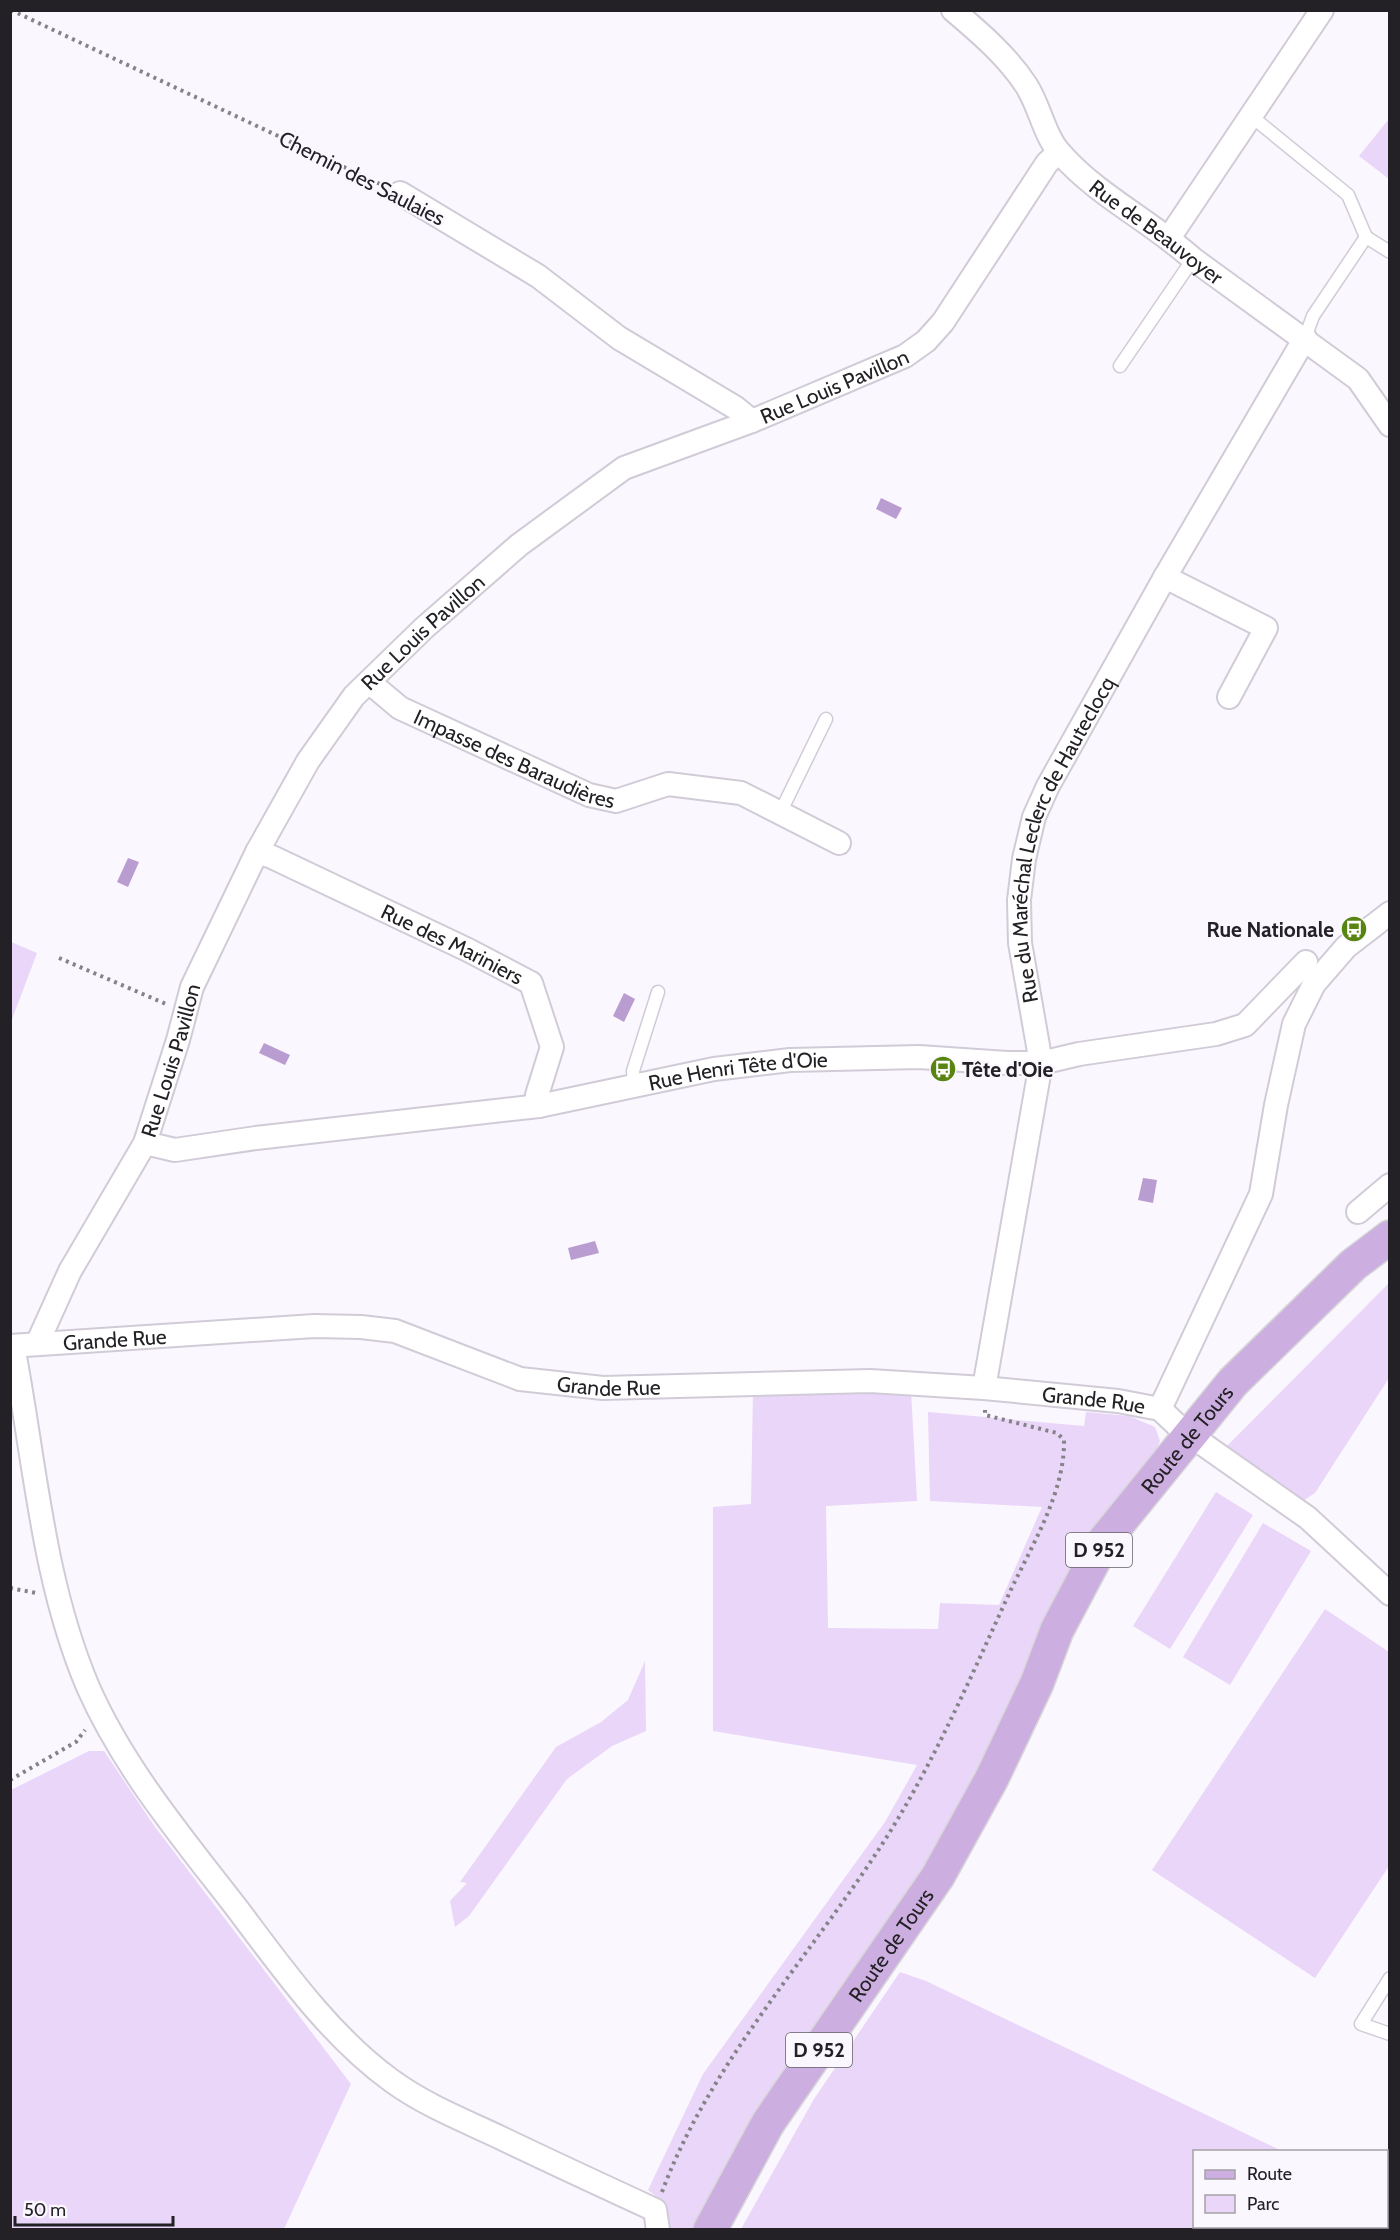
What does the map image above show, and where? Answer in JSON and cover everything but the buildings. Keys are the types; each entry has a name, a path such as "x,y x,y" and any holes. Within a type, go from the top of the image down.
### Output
{"main road":[{"name":"Route de Tours","path":"710,2229 768,2123 938,1876 992,1778 1037,1683 1233,1382 1353,1265 1389,1237"},
{"name":"Route de Tours","path":"1196,1439 1246,1395 1389,1244"}],"street":[{"name":"Rue de Beauvoyer","path":"953,10 998,51 1027,86 1059,152 1083,177 1358,379 1389,425"},
{"path":"1169,238 1322,10"},
{"name":"Rue Louis Pavillon","path":"37,1344 70,1271 145,1143 192,987 257,852 308,761 354,696 424,628 519,544 619,472 752,421 904,356 926,341 943,322 1047,162 1059,152"},
{"name":"Chemin des Saulaies","path":"400,193 538,276 619,339 736,408 752,421"},
{"name":"Rue du Maréchal Leclerc de Hauteclocq","path":"984,1388 1041,1063 1020,943 1019,900 1024,859 1034,817 1048,786 1165,577 1305,339"},
{"path":"1165,577 1266,628 1229,697"},
{"name":"Impasse des Baraudières","path":"369,682 400,708 589,795 616,801 668,784 741,793 838,843"},
{"name":"Rue des Mariniers","path":"257,852 468,950 531,983 552,1047 537,1095 539,1106"},
{"path":"1160,1409 1261,1194 1276,1105 1294,1024 1314,984 1346,947 1389,913"},
{"name":"Rue Henri Tête d'Oie","path":"145,1143 175,1150 256,1138 539,1106 714,1068 790,1060 919,1057 1007,1064 1041,1063 1079,1054 1216,1034 1245,1025 1306,962"},
{"path":"1358,1212 1389,1185"},
{"name":"Grande Rue","path":"12,1346 314,1326 361,1327 395,1331 520,1379 571,1385 603,1388 855,1381 984,1388 1118,1401 1160,1409 1196,1439 1308,1518 1389,1594"},
{"path":"12,1346 40,1518 65,1622 99,1710 112,1736 178,1831 261,1941 342,2039 392,2081 435,2108 657,2220"}],"lane":[{"path":"1251,116 1348,195 1366,237 1389,252"},
{"path":"1305,339 1313,316 1366,237"},
{"path":"1120,366 1193,259"},
{"path":"780,813 826,719"},
{"path":"634,1086 633,1071 658,992"},
{"path":"1389,1978 1361,2024 1389,2034"}],"path":[{"name":"Chemin des Saulaies","path":"11,10 400,193"},
{"path":"59,958 186,1012"},
{"path":"657,2220 670,2170 703,2101 881,1845 938,1749 1047,1514 1064,1461 1064,1440 1057,1433 985,1415 984,1388"},
{"path":"10,1780 76,1742 99,1710"}],"green space":[{"path":"1389,119 1389,179 1359,156"},
{"path":"11,942 37,953 11,1022"},
{"path":"1389,1283 1389,1378 1315,1493 1304,1500 1251,1469 1227,1446"},
{"path":"911,1390 917,1501 826,1506 828,1628 938,1629 940,1603 999,1605 1042,1507 930,1501 928,1412 1084,1426 1086,1412 1129,1416 1155,1427 1160,1441 1154,1456 1018,1693 945,1839 727,2167 694,2229 665,2229 666,2204 648,2190 703,2074 885,1822 917,1765 713,1731 713,1507 751,1504 753,1392"},
{"path":"1216,1492 1253,1515 1170,1649 1133,1626"},
{"path":"1263,1523 1311,1551 1230,1685 1183,1657"},
{"path":"1325,1609 1389,1652 1389,1866 1315,1978 1152,1870"},
{"path":"645,1661 646,1731 612,1746 567,1779 469,1916 455,1927 450,1901 467,1883 460,1882 556,1747 601,1722 628,1700"},
{"path":"89,1751 104,1751 155,1827 351,2084 284,2229 11,2229 11,1790"},
{"path":"900,1972 926,1981 1280,2150 1193,2150 1193,2228 1388,2228 1388,2202 1389,2229 741,2229 814,2099"}],"shaded area":[{"path":"881,498 902,508 896,519 876,509"},
{"path":"128,858 139,862 128,887 117,882"},
{"path":"624,993 635,999 624,1022 613,1016"},
{"path":"264,1043 290,1055 285,1065 259,1053"},
{"path":"1143,1178 1157,1180 1153,1203 1138,1200"},
{"path":"595,1241 599,1253 571,1260 568,1248"}],"place":[{"name":"Rue Nationale","path":"1354,929"},
{"name":"Tête d'Oie","path":"943,1069"}]}
